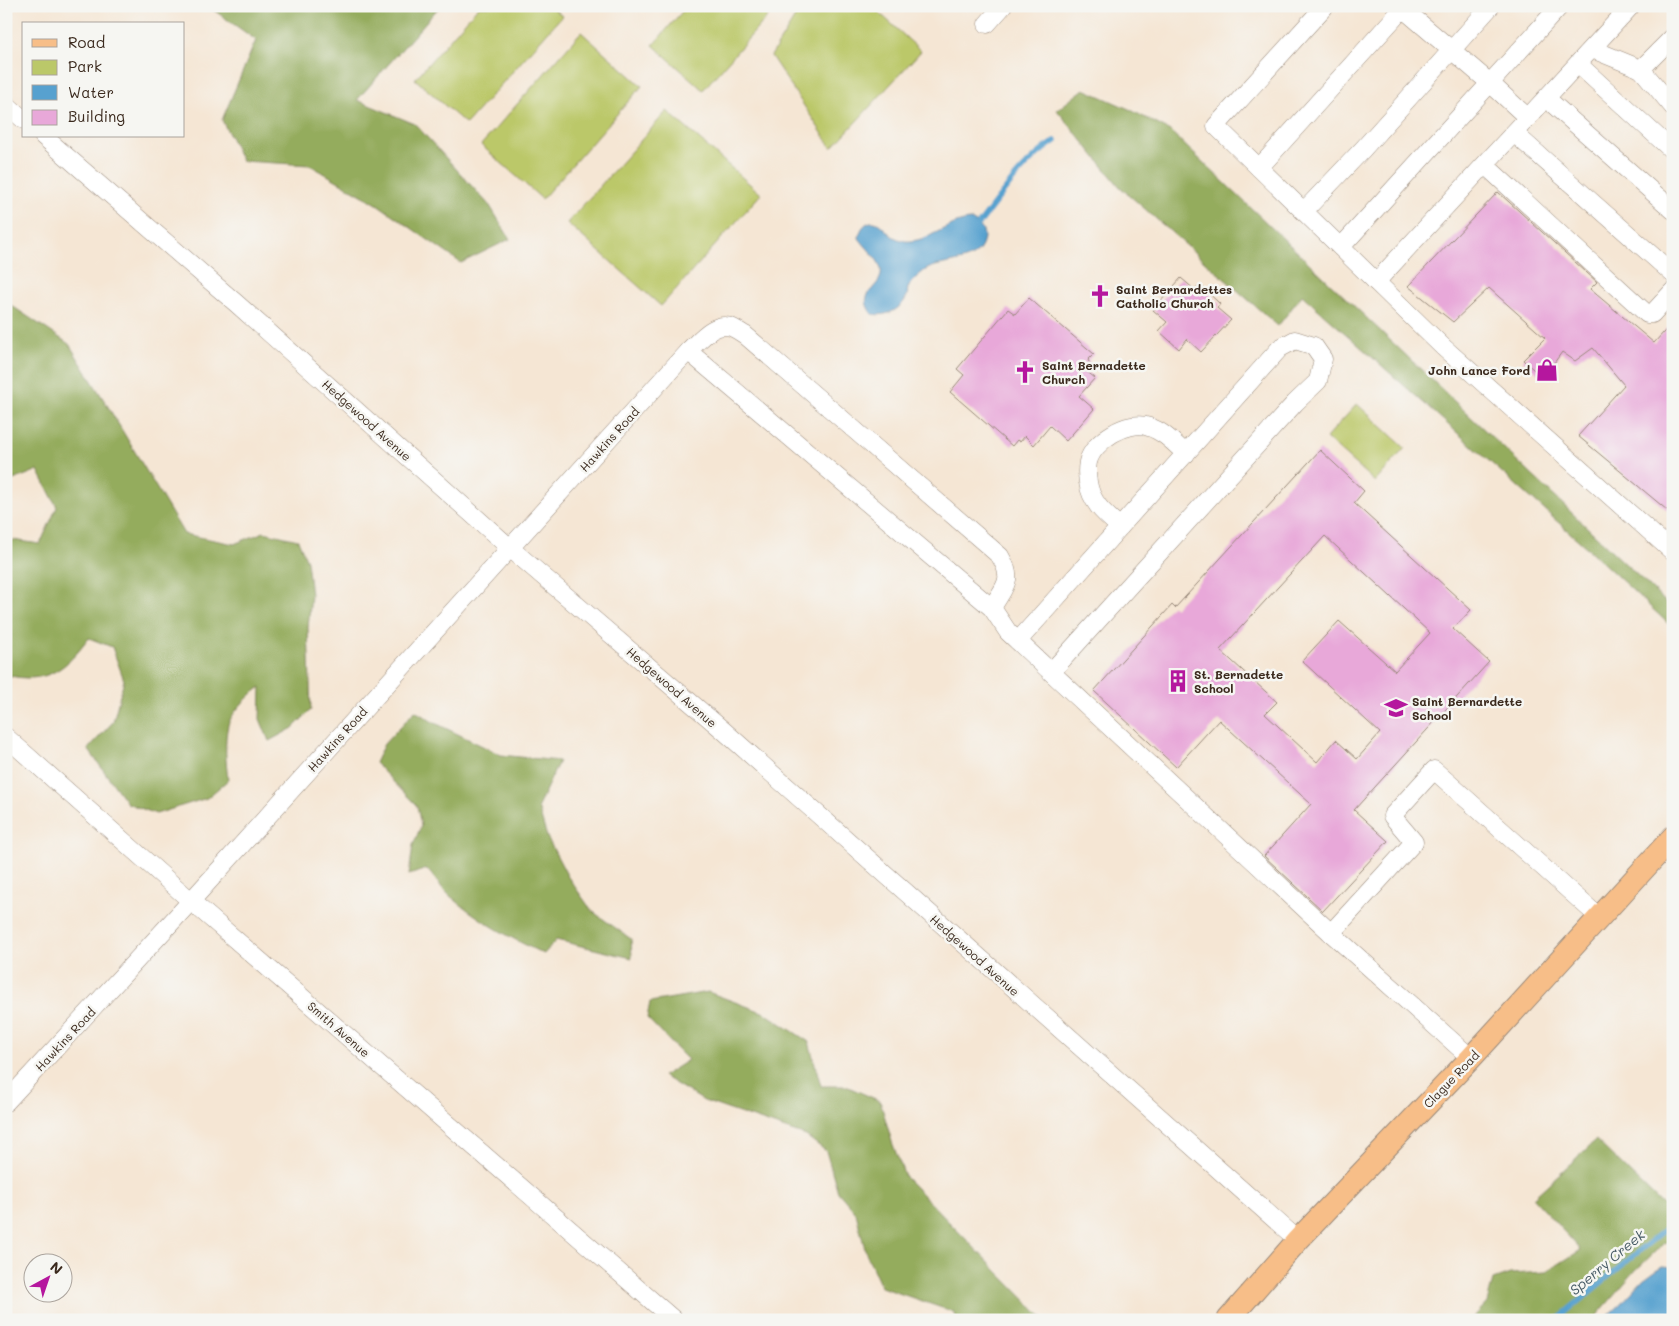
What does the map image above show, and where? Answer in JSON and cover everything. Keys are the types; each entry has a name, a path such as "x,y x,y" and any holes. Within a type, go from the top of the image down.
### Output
{"main road":[{"name":"Clague Road","path":"1228,1320 1298,1240 1471,1058 1673,837"}],"street":[{"path":"988,24 1003,6"},
{"path":"1325,6 1216,126 1443,347 1673,552"},
{"path":"1304,212 1491,6"},
{"path":"1341,247 1560,6"},
{"path":"1376,282 1631,6"},
{"path":"1259,168 1402,7 1528,118"},
{"path":"1641,69 1673,38"},
{"path":"1592,49 1641,69 1673,106"},
{"path":"1578,64 1673,151"},
{"path":"1546,98 1673,210"},
{"path":"6,104 22,118"},
{"path":"1514,133 1673,274"},
{"name":"Hedgewood Avenue","path":"45,138 236,304 510,548 724,732 1298,1240"},
{"path":"1485,165 1647,314 1652,314 1673,291"},
{"name":"Hawkins Road","path":"6,1102 191,901 688,351 718,327 730,326 745,335 1000,556 1008,569 1008,580 992,608"},
{"path":"1018,641 1280,348 1296,340 1314,346 1323,359 1318,381 1289,410 1051,672"},
{"path":"688,351 992,608 1008,632 1331,933 1471,1058"},
{"path":"1120,527 1098,508 1088,482 1088,462 1098,445 1115,432 1132,424 1148,426 1160,432 1186,454"},
{"name":"Smith Avenue","path":"6,737 191,901 674,1320"},
{"path":"1331,933 1414,842 1392,816 1434,770 1600,918"}],"green space":[{"path":"208,6 440,6 357,100 415,124 490,206 510,239 461,263 377,204 310,165 242,161 222,120 256,40"},
{"path":"479,6 551,6 562,16 466,124 415,79"},
{"path":"687,6 777,6 703,90 653,45"},
{"path":"802,6 872,6 921,51 832,148 771,56"},
{"path":"581,32 642,86 542,199 481,145"},
{"path":"1084,89 1129,109 1170,131 1673,609 1673,628 1586,547 1302,295 1278,326 1120,187 1057,110"},
{"path":"667,111 761,194 661,306 567,223"},
{"path":"6,302 69,344 184,534 234,544 264,532 298,540 307,561 311,595 308,628 311,710 293,728 269,741 260,719 261,687 252,694 237,709 228,725 226,760 228,780 207,798 156,814 127,803 88,749 113,722 124,680 112,647 89,638 72,658 54,672 33,678 6,675 6,539 40,544 57,507 38,470 6,483"},
{"path":"1357,404 1405,448 1375,482 1326,438"},
{"path":"415,711 433,722 501,755 559,761 538,807 547,837 568,877 592,911 631,939 632,958 556,940 544,954 507,935 471,913 446,892 427,869 409,875 413,845 421,826 417,806 375,763 384,744"},
{"path":"708,992 765,1013 809,1042 821,1086 846,1086 880,1101 905,1177 1045,1320 955,1320 954,1312 881,1287 866,1253 856,1213 838,1192 826,1151 806,1136 704,1101 663,1076 688,1060 647,1018 650,1002"},
{"path":"1596,1140 1665,1207 1673,1201 1673,1241 1664,1243 1635,1271 1593,1320 1471,1320 1487,1303 1493,1280 1510,1274 1546,1272 1581,1250 1533,1198"}],"water":[{"path":"971,220 980,227 984,234 982,247 976,253 969,258 931,267 924,271 911,283 907,296 897,309 883,314 872,314 867,306 866,299 881,273 878,262 859,238 861,230 866,224 870,222 878,223 895,238 913,241 922,239 954,224"},
{"path":"1662,1266 1673,1267 1673,1320 1604,1320 1643,1280"}],"building":[{"path":"1498,192 1597,282 1590,289 1654,343 1673,322 1673,515 1578,436 1624,385 1593,348 1575,361 1562,352 1543,378 1523,360 1545,338 1489,288 1453,322 1408,286"},
{"path":"1181,278 1195,290 1200,285 1220,304 1217,308 1231,320 1201,352 1187,339 1179,349 1159,331 1167,322 1153,310"},
{"name":"Saint Bernadette Church","path":"1029,298 1094,354 1088,360 1090,364 1085,370 1095,378 1079,396 1094,409 1066,441 1050,426 1034,445 1025,436 1020,442 1017,440 1012,446 950,392 964,375 957,369 1008,309 1015,314"},
{"name":"St. Bernadette School","path":"1320,450 1364,491 1354,503 1471,610 1453,629 1489,662 1354,810 1388,841 1323,911 1264,856 1311,804 1219,720 1176,767 1094,691 1172,605 1175,608","holes":["1325,536 1430,633 1395,671 1339,621 1302,661 1380,733 1357,759 1336,740 1317,762 1265,714 1277,702 1220,650"]}],"waterway":[{"path":"979,224 1023,169 1043,149 1055,141"},
{"name":"Sperry Creek","path":"1556,1320 1673,1223"}],"place":[{"name":"Saint Bernardettes Catholic Church","path":"1100,296"},
{"name":"John Lance Ford","path":"1547,370"},
{"name":"Saint Bernadette Church","path":"1025,372"},
{"name":"St. Bernadette School","path":"1178,681"},
{"name":"Saint Bernardette School","path":"1396,708"}]}
